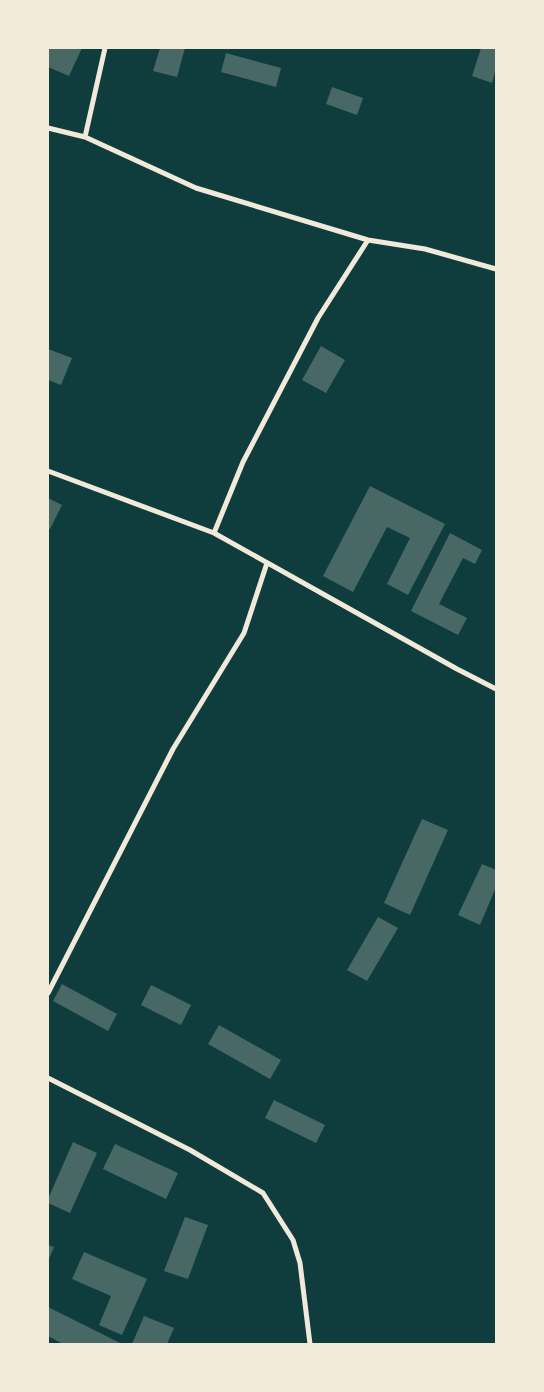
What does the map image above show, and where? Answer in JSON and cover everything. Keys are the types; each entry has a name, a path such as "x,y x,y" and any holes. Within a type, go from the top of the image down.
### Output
{"street":[{"path":"85,137 105,48"},
{"path":"48,128 85,137 196,188 368,240 425,249 496,268"},
{"path":"214,533 243,462 318,318 368,240"},
{"path":"48,471 214,533 457,670 496,689"},
{"path":"48,992 173,749 244,633 268,563"},
{"path":"48,1078 190,1150 263,1193 292,1240 300,1263 310,1344"}],"building":[{"path":"48,48 82,48 69,76 48,67"},
{"path":"160,48 185,48 177,77 153,71"},
{"path":"481,48 496,48 496,68 492,83 472,76"},
{"path":"226,53 281,68 276,87 221,72"},
{"path":"332,87 363,98 357,115 326,104"},
{"path":"321,346 345,360 326,393 302,380"},
{"path":"48,349 72,358 61,385 48,380"},
{"path":"370,486 445,524 408,595 387,584 410,538 387,527 353,592 323,576"},
{"path":"48,498 62,505 50,529 48,528"},
{"path":"450,533 482,550 475,564 463,558 439,604 467,618 458,635 411,611"},
{"path":"422,819 448,830 410,915 384,903"},
{"path":"482,864 496,870 496,887 480,925 458,915"},
{"path":"378,917 398,928 367,981 347,970"},
{"path":"62,984 117,1014 108,1031 53,1001"},
{"path":"151,985 191,1005 181,1025 141,1005"},
{"path":"219,1025 281,1060 270,1079 208,1044"},
{"path":"274,1100 325,1125 316,1143 265,1118"},
{"path":"73,1142 97,1153 70,1213 48,1203 48,1199"},
{"path":"115,1144 178,1173 166,1199 103,1169"},
{"path":"185,1217 208,1225 188,1279 164,1271"},
{"path":"48,1245 54,1247 48,1261"},
{"path":"84,1252 147,1279 122,1335 99,1325 111,1296 72,1279"},
{"path":"48,1307 122,1344 63,1344 48,1336"},
{"path":"144,1316 174,1328 167,1344 132,1344"}]}
